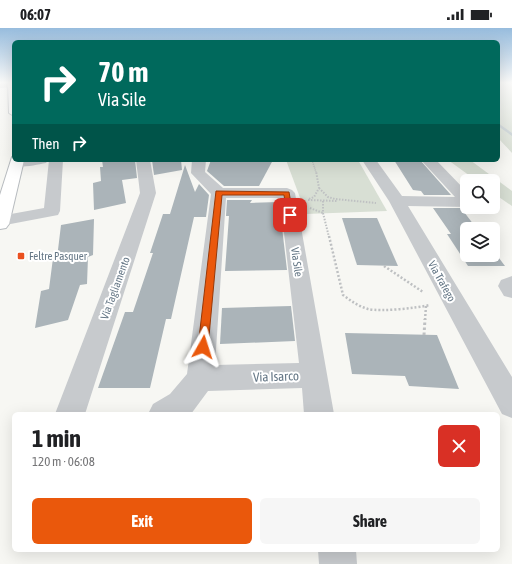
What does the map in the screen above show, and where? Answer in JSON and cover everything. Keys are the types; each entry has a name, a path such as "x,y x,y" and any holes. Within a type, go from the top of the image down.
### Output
{"main road":[{"path":"0,223 17,162"}],"street":[{"path":"0,223 52,211 56,162"},
{"name":"Via Tagliamento","path":"71,412 148,193 142,162"},
{"path":"167,412 183,403 193,391 200,378 219,193 198,173 199,162"},
{"name":"Via Trafego","path":"370,162 397,201 446,302 512,404"},
{"path":"430,162 460,194"},
{"name":"Via Sile","path":"219,193 287,193 314,375"},
{"path":"397,201 460,202"},
{"path":"512,284 509,286 512,290"},
{"name":"Via Isarco","path":"200,378 314,375 319,412"},
{"path":"336,552 338,564"}],"path":[{"path":"312,162 319,188 328,197 344,201"},
{"path":"319,188 316,195 312,198 302,200 372,203 397,201"},
{"path":"323,200 323,213 343,295 357,306 369,308 418,308 446,302"},
{"path":"384,266 446,302"},
{"path":"424,335 426,306"}],"shaded area":[{"path":"500,108 512,108 512,153 500,140"},
{"path":"287,162 359,162 387,211 306,214"},
{"path":"451,162 473,162 489,174 467,174"},
{"path":"500,182 512,191 512,206 500,198"}],"building":[{"path":"102,162 135,162 137,178 122,180 126,203 94,210 93,183 101,181 100,167 103,167"},
{"path":"152,162 181,162 182,170 154,175"},
{"path":"210,162 272,162 259,186 224,186 207,171"},
{"path":"395,162 422,162 451,195 424,195 421,191 413,190"},
{"path":"185,165 195,192 199,184 209,195 206,217 194,217 171,319 166,319 150,388 98,388 125,312 133,312 153,253 150,253 163,214 170,214"},
{"path":"227,200 252,200 250,203 279,202 287,270 225,271 229,216 226,216"},
{"path":"433,208 460,208 460,214 466,214 472,222 460,222 460,254 447,234 451,234"},
{"path":"342,218 377,218 398,266 357,265"},
{"path":"94,219 93,255 88,257 87,284 80,285 68,320 35,328 41,291 49,289 53,258 57,258 61,225"},
{"path":"500,259 505,266 468,266 465,262 500,262"},
{"path":"291,306 295,341 220,344 222,308"},
{"path":"345,333 437,335 459,389 409,386 405,376 352,374"}],"waterway":[{"path":"500,126 512,135"}],"place":[{"name":"Feltre Pasquer","path":"21,256"}],"route":[{"path":"203,347 219,193 287,193 290,215"}]}
